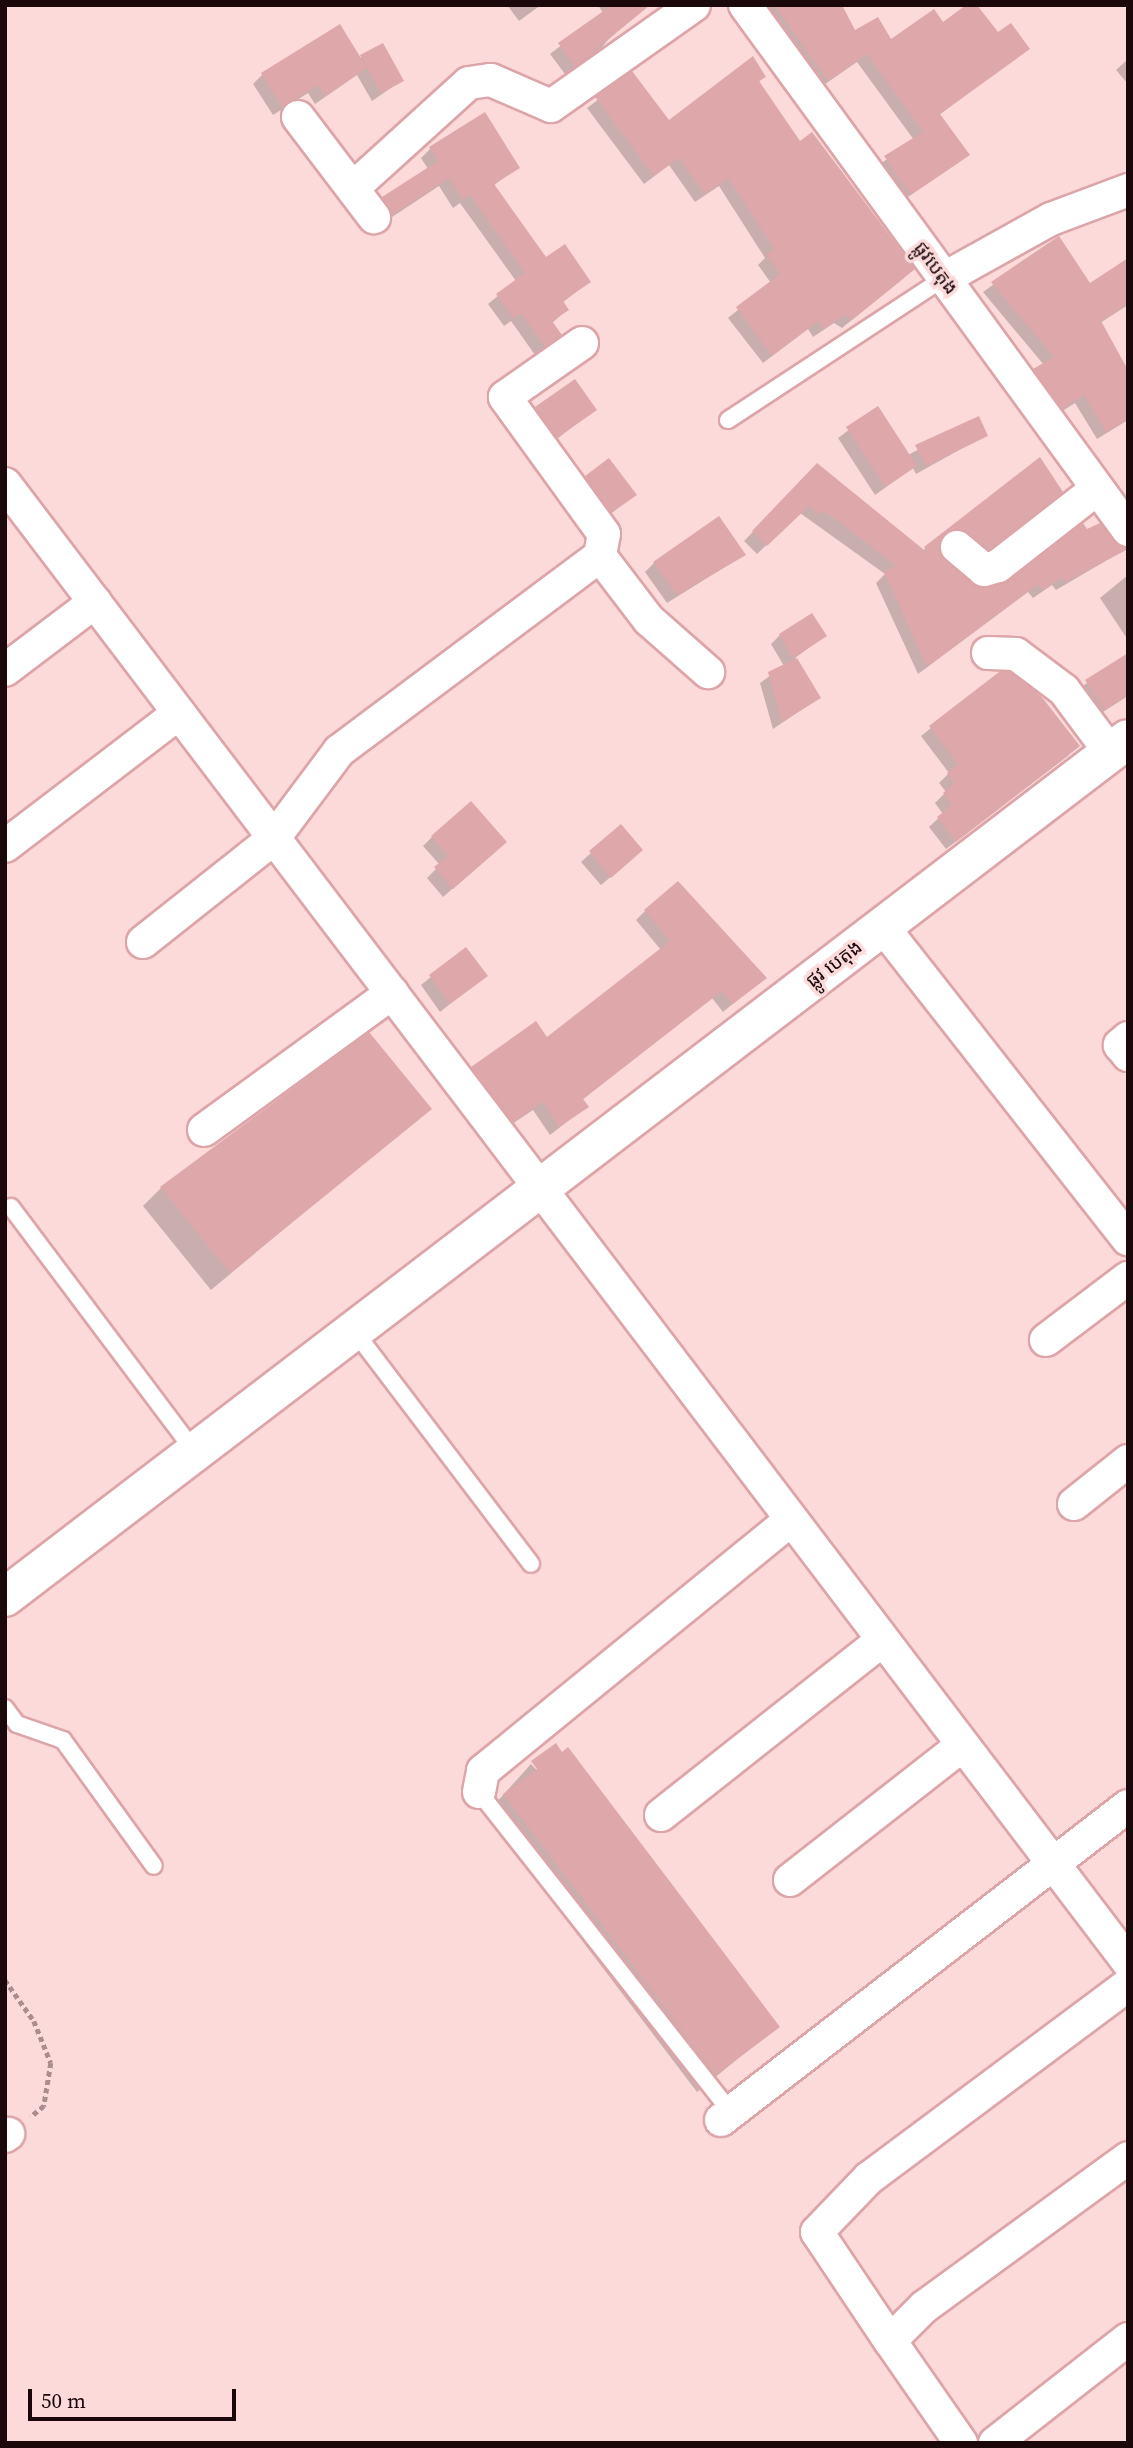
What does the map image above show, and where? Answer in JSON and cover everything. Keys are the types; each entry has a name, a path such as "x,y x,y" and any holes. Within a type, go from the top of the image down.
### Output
{"street":[{"path":"352,188 469,83 491,80 551,106 694,5"},
{"name":"ផ្លូវបេតុង","path":"745,5 1128,530"},
{"path":"298,117 374,217"},
{"path":"943,279 1051,219 1128,190"},
{"path":"143,942 275,838 339,751 600,556 604,534 505,397 582,343"},
{"path":"5,484 541,1189 881,1642 1128,1962"},
{"path":"957,547 984,570 998,566 1097,489"},
{"path":"600,556 649,620 708,672"},
{"path":"5,670 95,602"},
{"path":"988,653 1016,654 1064,690 1119,746"},
{"path":"5,846 179,713"},
{"name":"ផ្លូវ បេតុង","path":"5,1597 197,1454 1119,746"},
{"path":"883,926 1128,1240"},
{"path":"204,1130 392,993"},
{"path":"1128,1038 1119,1045 1128,1055"},
{"path":"1046,1340 1128,1278"},
{"path":"1074,1504 1128,1461"},
{"path":"479,1792 483,1770 790,1521"},
{"path":"661,1815 881,1642"},
{"path":"790,1880 963,1745"},
{"path":"726,2116 1128,1806"},
{"path":"961,2443 817,2232 869,2179 1128,1985"},
{"path":"890,2341 924,2307 1128,2158"},
{"path":"995,2443 1128,2339"}],"lane":[{"path":"728,420 943,279"},
{"path":"11,1207 197,1454"},
{"path":"355,1332 531,1564"},
{"path":"5,1708 17,1724 63,1740 154,1866"},
{"path":"479,1792 726,2116"}],"path":[{"path":"5,1980 34,2021 51,2063 44,2106 7,2135"}],"building":[{"path":"612,5 650,5 575,67 558,43"},
{"path":"774,5 842,5 855,30 878,17 891,39 934,9 943,22 966,5 977,5 998,32 1011,23 1030,49 940,114 970,155 911,195 884,156 923,132 867,54 828,81"},
{"path":"340,24 367,68 325,96 318,85 282,107 261,73"},
{"path":"383,43 404,81 381,93 360,55"},
{"path":"753,56 766,77 759,81 800,141 812,132 915,269 852,320 844,315 823,329 818,321 772,356 736,307 780,274 766,255 774,249 728,178 705,194 679,158 654,176 595,97 632,71 669,120"},
{"path":"485,112 520,168 494,184 546,257 565,244 591,282 563,301 569,310 552,321 562,335 545,347 521,313 513,318 496,294 525,273 470,195 463,200 449,178 392,215 382,197 438,161 429,147"},
{"path":"1059,236 1090,283 1128,258 1128,304 1101,321 1128,370 1128,419 1106,432 1084,395 1062,409 1033,369 1054,357 991,282"},
{"path":"575,379 597,410 557,438 535,407"},
{"path":"878,406 917,466 885,487 846,427"},
{"path":"979,416 988,436 926,466 915,445"},
{"path":"1040,457 1063,492 990,549 968,533 950,530 939,544 945,561 973,584 988,588 1009,581 1083,523 1087,529 1100,523 1128,549 1066,582 1062,577 1043,590 1038,584 927,667 884,572 896,566 841,523 823,511 817,515 810,505 767,546 752,531 817,463 929,554 924,547"},
{"path":"609,458 637,495 611,513 585,476"},
{"path":"719,516 746,555 677,595 653,562"},
{"path":"812,613 827,636 793,658 779,634"},
{"path":"1128,653 1128,695 1104,710 1085,680"},
{"path":"797,658 821,698 782,722 768,672"},
{"path":"999,672 1010,672 1041,696 1080,746 956,842 937,817 952,805 943,793 954,783 947,773 958,764 929,726"},
{"path":"471,801 507,842 453,889 434,867 448,856 431,836"},
{"path":"621,824 643,850 611,878 589,851"},
{"path":"678,881 767,978 733,1004 722,991 583,1099 589,1107 559,1127 543,1102 513,1122 471,1067 536,1021 547,1037 670,941 644,910"},
{"path":"466,947 488,976 450,1004 429,975"},
{"path":"369,1032 432,1109 230,1273 160,1187"},
{"path":"556,1743 562,1752 568,1747 780,2027 716,2075 503,1794 537,1769 531,1761"}]}
